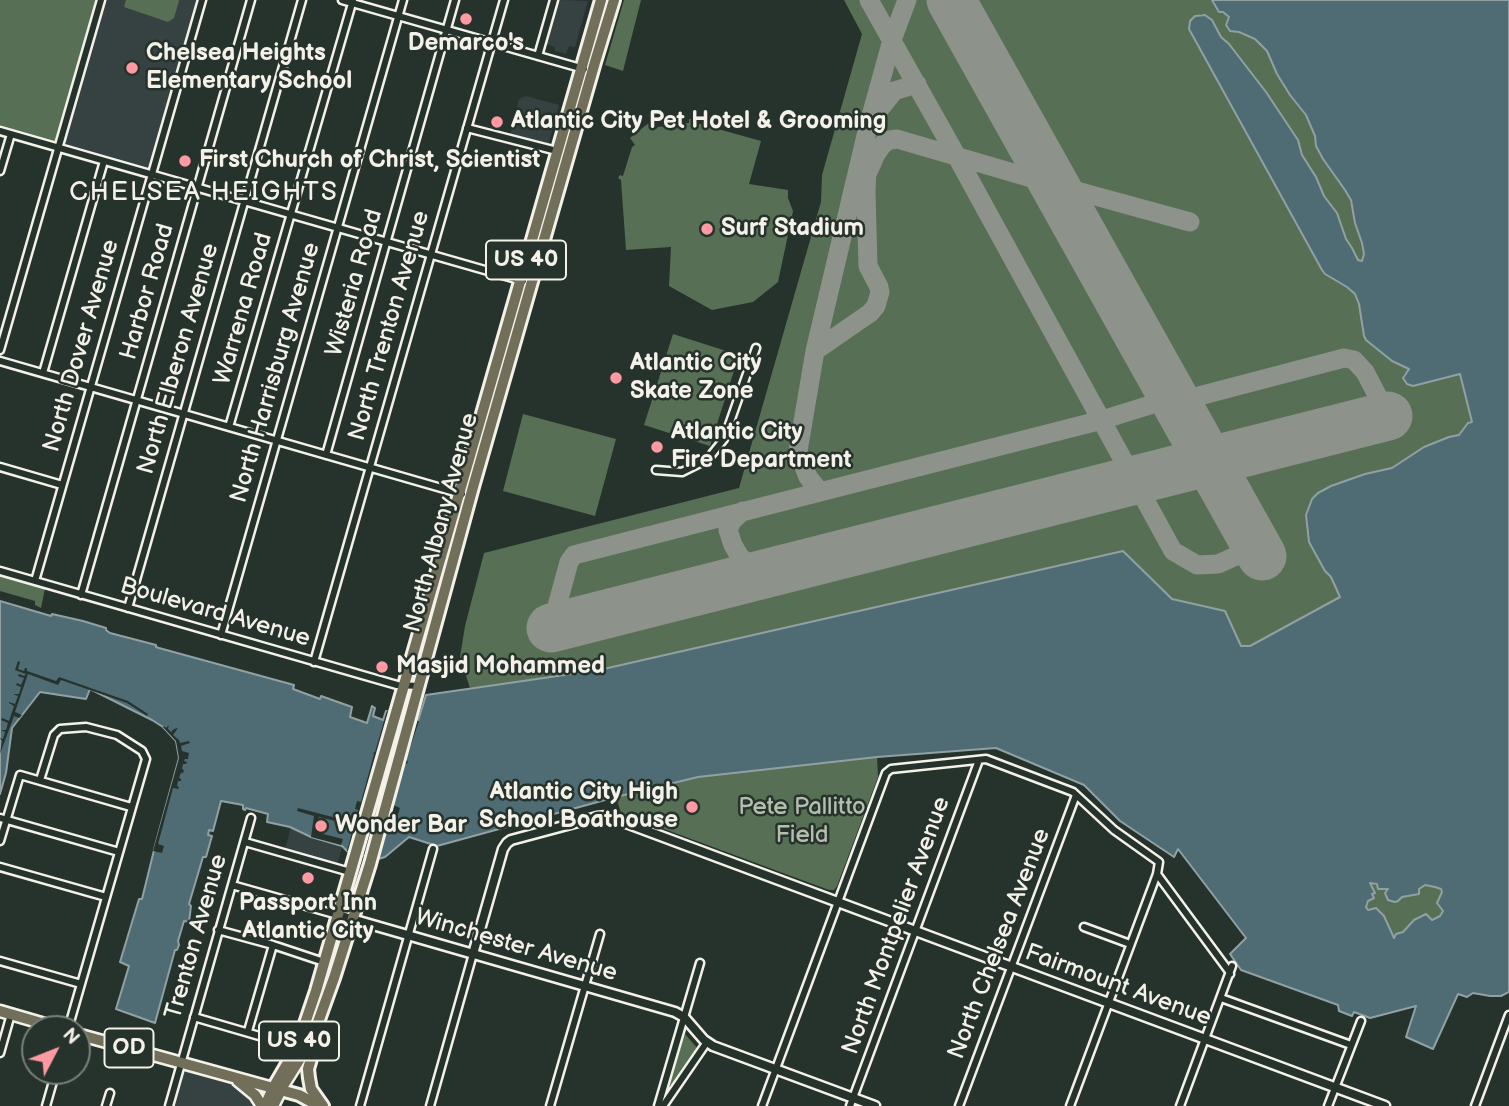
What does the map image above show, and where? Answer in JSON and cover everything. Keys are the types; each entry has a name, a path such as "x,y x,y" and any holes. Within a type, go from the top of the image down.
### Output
{"highway":[{"name":"North Albany Avenue","path":"277,1089 303,1032 395,714 465,495 587,70 601,0"},
{"name":"North Albany Avenue","path":"526,281 557,151 614,0"},
{"name":"North Albany Avenue","path":"317,1025 353,919 420,686 465,495"},
{"path":"317,1025 309,1077 311,1088 321,1106"},
{"name":"OD","path":"277,1089 321,1106"}],"main road":[{"path":"0,1011 21,1017"},
{"name":"North Albany Avenue","path":"277,1089 304,1052 317,1025"},
{"name":"OD","path":"91,1038 277,1089"},
{"path":"235,1078 256,1095 263,1106"},
{"name":"US 40","path":"263,1106 277,1089"},
{"name":"US 40","path":"273,1106 277,1089"}],"street":[{"path":"0,350 101,0"},
{"name":"North Dover Avenue","path":"35,581 202,0"},
{"name":"Harbor Road","path":"81,595 251,0"},
{"name":"North Elberon Avenue","path":"128,608 302,0"},
{"path":"342,0 587,70"},
{"name":"North Harrisburg Avenue","path":"221,635 403,0"},
{"name":"Wisteria Road","path":"327,455 455,0"},
{"name":"North Trenton Avenue","path":"314,662 504,0"},
{"path":"538,57 554,0"},
{"name":"Warrena Road","path":"229,427 352,1"},
{"path":"467,128 557,151"},
{"path":"0,131 526,281"},
{"path":"0,171 11,134"},
{"path":"43,373 104,161"},
{"path":"656,470 682,472 708,459 724,439 756,348"},
{"path":"0,361 465,495"},
{"path":"0,467 62,485"},
{"name":"Boulevard Avenue","path":"0,571 314,662 404,686 420,686"},
{"path":"40,780 58,730 86,727 117,735 142,751 146,759 70,1015"},
{"path":"762,1106 886,773 891,769 979,760 992,760 1069,790 1114,830 1158,860 1157,874 1070,1106"},
{"name":"North Montpelier Avenue","path":"852,1102 979,760"},
{"path":"0,841 3,819 20,775 131,807"},
{"name":"North Chelsea Avenue","path":"959,1106 1076,795"},
{"name":"Fairmount Avenue","path":"473,954 507,842 597,817 610,817 1382,1105"},
{"name":"Trenton Avenue","path":"169,1106 251,818"},
{"path":"3,819 119,852"},
{"path":"245,842 350,872"},
{"path":"360,1106 433,849"},
{"path":"0,867 106,898"},
{"path":"1157,874 1230,974"},
{"name":"Winchester Avenue","path":"232,885 675,1012 716,1047 852,1102 875,1106"},
{"path":"1084,927 1130,944"},
{"path":"218,930 324,962"},
{"path":"550,1106 600,934"},
{"path":"248,1031 273,945"},
{"path":"430,1106 473,954"},
{"path":"0,961 81,984"},
{"path":"661,1106 700,963"},
{"path":"1180,1106 1232,966"},
{"path":"1221,998 1351,1045"},
{"path":"0,1054 11,1014"},
{"path":"1475,1106 1509,1015"},
{"path":"194,1017 297,1046"},
{"path":"1328,1106 1361,1021"},
{"path":"661,1106 707,1042"},
{"path":"46,1106 52,1085"},
{"path":"106,1106 110,1093"}],"shaded area":[{"name":"Chelsea Heights Elementary School","path":"101,0 202,0 151,175 59,148"},
{"path":"559,0 588,1 575,47 569,46 566,54 555,51 555,47 546,44"},
{"path":"526,96 559,105 547,149 509,139 519,99"},
{"path":"292,823 345,838 337,865 285,849"},
{"path":"180,1063 273,1088 265,1106 169,1106"}],"green space":[{"path":"0,0 101,0 59,148 0,131"},
{"path":"126,0 179,1 174,18 168,22 124,7"},
{"path":"624,0 641,0 623,71 605,65"},
{"path":"844,0 1212,0 1219,12 1229,17 1239,32 1255,39 1267,51 1277,74 1306,115 1323,159 1349,196 1362,242 1362,261 1358,260 1346,239 1337,213 1324,196 1302,155 1297,137 1214,24 1202,14 1195,16 1189,29 1305,240 1312,251 1358,299 1366,340 1391,361 1409,369 1403,376 1413,386 1460,374 1472,422 1468,423 1459,435 1424,447 1392,468 1331,486 1307,520 1308,536 1341,597 1250,646 1241,646 1225,611 1172,599 1122,551 599,670 470,688 460,657 484,553 739,488 821,202 822,175 862,34"},
{"name":"Surf Stadium","path":"689,119 761,141 749,184 788,190 793,211 778,282 753,302 712,310 669,286 671,247 626,250 621,180 618,178 623,176 635,145 630,138 650,122 656,129 689,123"},
{"path":"673,334 739,355 710,446 644,425"},
{"path":"523,414 616,439 595,516 503,491"},
{"path":"0,575 45,588 41,608 35,605 35,601 0,591"},
{"name":"Pete Pallitto Field","path":"877,757 878,777 834,890 621,813 616,797 698,777"},
{"path":"1369,883 1390,888 1399,900 1419,894 1419,889 1425,885 1441,889 1438,906 1443,911 1432,920 1426,914 1414,920 1393,938 1384,916 1376,909 1368,910 1366,907 1373,888"},
{"path":"685,1034 698,1049 672,1085 669,1085"}],"water":[{"path":"1212,0 1509,0 1509,992 1501,996 1473,993 1467,997 1458,994 1433,1049 1406,1037 1416,1006 1370,1018 1354,1012 1352,1016 1339,1011 1338,1005 1241,970 1230,954 1246,938 1178,849 1174,857 1120,821 1084,785 996,748 877,757 698,777 437,846 409,837 385,857 378,859 347,851 342,846 311,837 290,827 267,822 268,814 246,808 245,810 243,805 221,801 213,831 209,830 208,835 212,836 189,904 189,922 184,921 155,1023 116,1009 129,966 120,962 139,899 142,899 179,758 176,741 152,720 90,689 86,699 40,692 12,728 6,773 0,794 0,601 51,616 52,614 83,621 106,628 110,633 159,648 294,685 293,689 352,707 350,717 367,723 372,706 375,708 373,716 383,720 386,711 418,721 426,695 599,670 1123,551 1172,599 1225,611 1241,646 1250,646 1340,597 1309,542 1306,515 1312,499 1331,486 1392,468 1424,447 1459,435 1468,423 1472,422 1460,374 1413,386 1407,384 1403,378 1409,369 1392,361 1366,340 1355,294 1322,270 1189,29 1190,21 1195,16 1205,15 1212,20 1221,37 1266,92 1298,140 1302,155 1324,196 1337,213 1346,239 1358,260 1362,261 1364,254 1351,200 1323,159 1306,115 1277,74 1267,51 1255,39 1230,31 1226,25 1229,17 1219,12","holes":["1370,883 1377,884 1378,889 1388,889 1385,893 1388,900 1395,902 1402,897 1419,894 1419,889 1425,885 1441,889 1437,903 1443,911 1432,920 1426,914 1414,920 1394,938 1384,916 1376,908 1368,910 1366,907 1375,893"]}],"pier":[{"path":"18,661 18,669 24,671 27,668 27,671 56,681 59,677 128,701 148,714 147,716 127,703 61,680 58,685 28,674 15,712 22,715 19,718 14,716 0,754 0,738 3,739 5,732 1,730 6,730 8,723 1,720 2,718 9,721 14,706 9,702 15,704 18,696 13,694 19,694 21,687 16,685 21,685 24,678 18,676 26,674 15,670"},
{"path":"387,711 419,721 393,805 400,808 396,821 390,820 378,859 347,851 358,810 355,809 357,801 361,802"},
{"path":"169,725 171,732 178,728 173,735 180,743 190,743 181,746 182,751 189,753 188,759 184,761 186,764 183,764 184,770 179,778 181,781 178,781 178,789 173,788 158,844 164,846 162,853 153,851 179,758 176,741 163,727"},
{"path":"298,808 344,820 343,823 319,817 317,820 326,822 323,834 343,839 341,845 311,837 314,816 297,811"}],"taxiway":[{"path":"869,0 1173,551 1197,565 1218,564 1236,556 1251,536"},
{"path":"907,0 892,40 869,123 815,351 798,451 808,477 820,492 1102,420 1166,400 1176,402 1344,358 1354,360 1365,372 1388,416"},
{"path":"875,115 894,91 917,84"},
{"path":"867,174 883,144 897,139 1190,222"},
{"path":"815,351 870,313 876,306 880,292 868,266 867,168"},
{"path":"551,628 569,562 574,555 820,492"},
{"path":"743,511 732,521 728,530 733,545 740,557 749,564 761,570 775,571"}],"runway":[{"path":"951,0 1262,556"},
{"path":"551,628 1388,416"}],"place":[{"name":"Demarco's","path":"466,19"},
{"name":"Chelsea Heights Elementary School","path":"132,68"},
{"name":"Atlantic City Pet Hotel & Grooming","path":"497,122"},
{"name":"First Church of Christ, Scientist","path":"185,161"},
{"name":"Surf Stadium","path":"707,229"},
{"name":"Atlantic City Skate Zone","path":"616,378"},
{"name":"Atlantic City Fire Department","path":"657,447"},
{"name":"Masjid Mohammed","path":"382,667"},
{"name":"Atlantic City High School Boathouse","path":"692,807"},
{"name":"Wonder Bar","path":"321,826"},
{"name":"Passport Inn Atlantic City","path":"308,878"}],"district":[{"name":"CHELSEA HEIGHTS","path":"204,193"}]}
